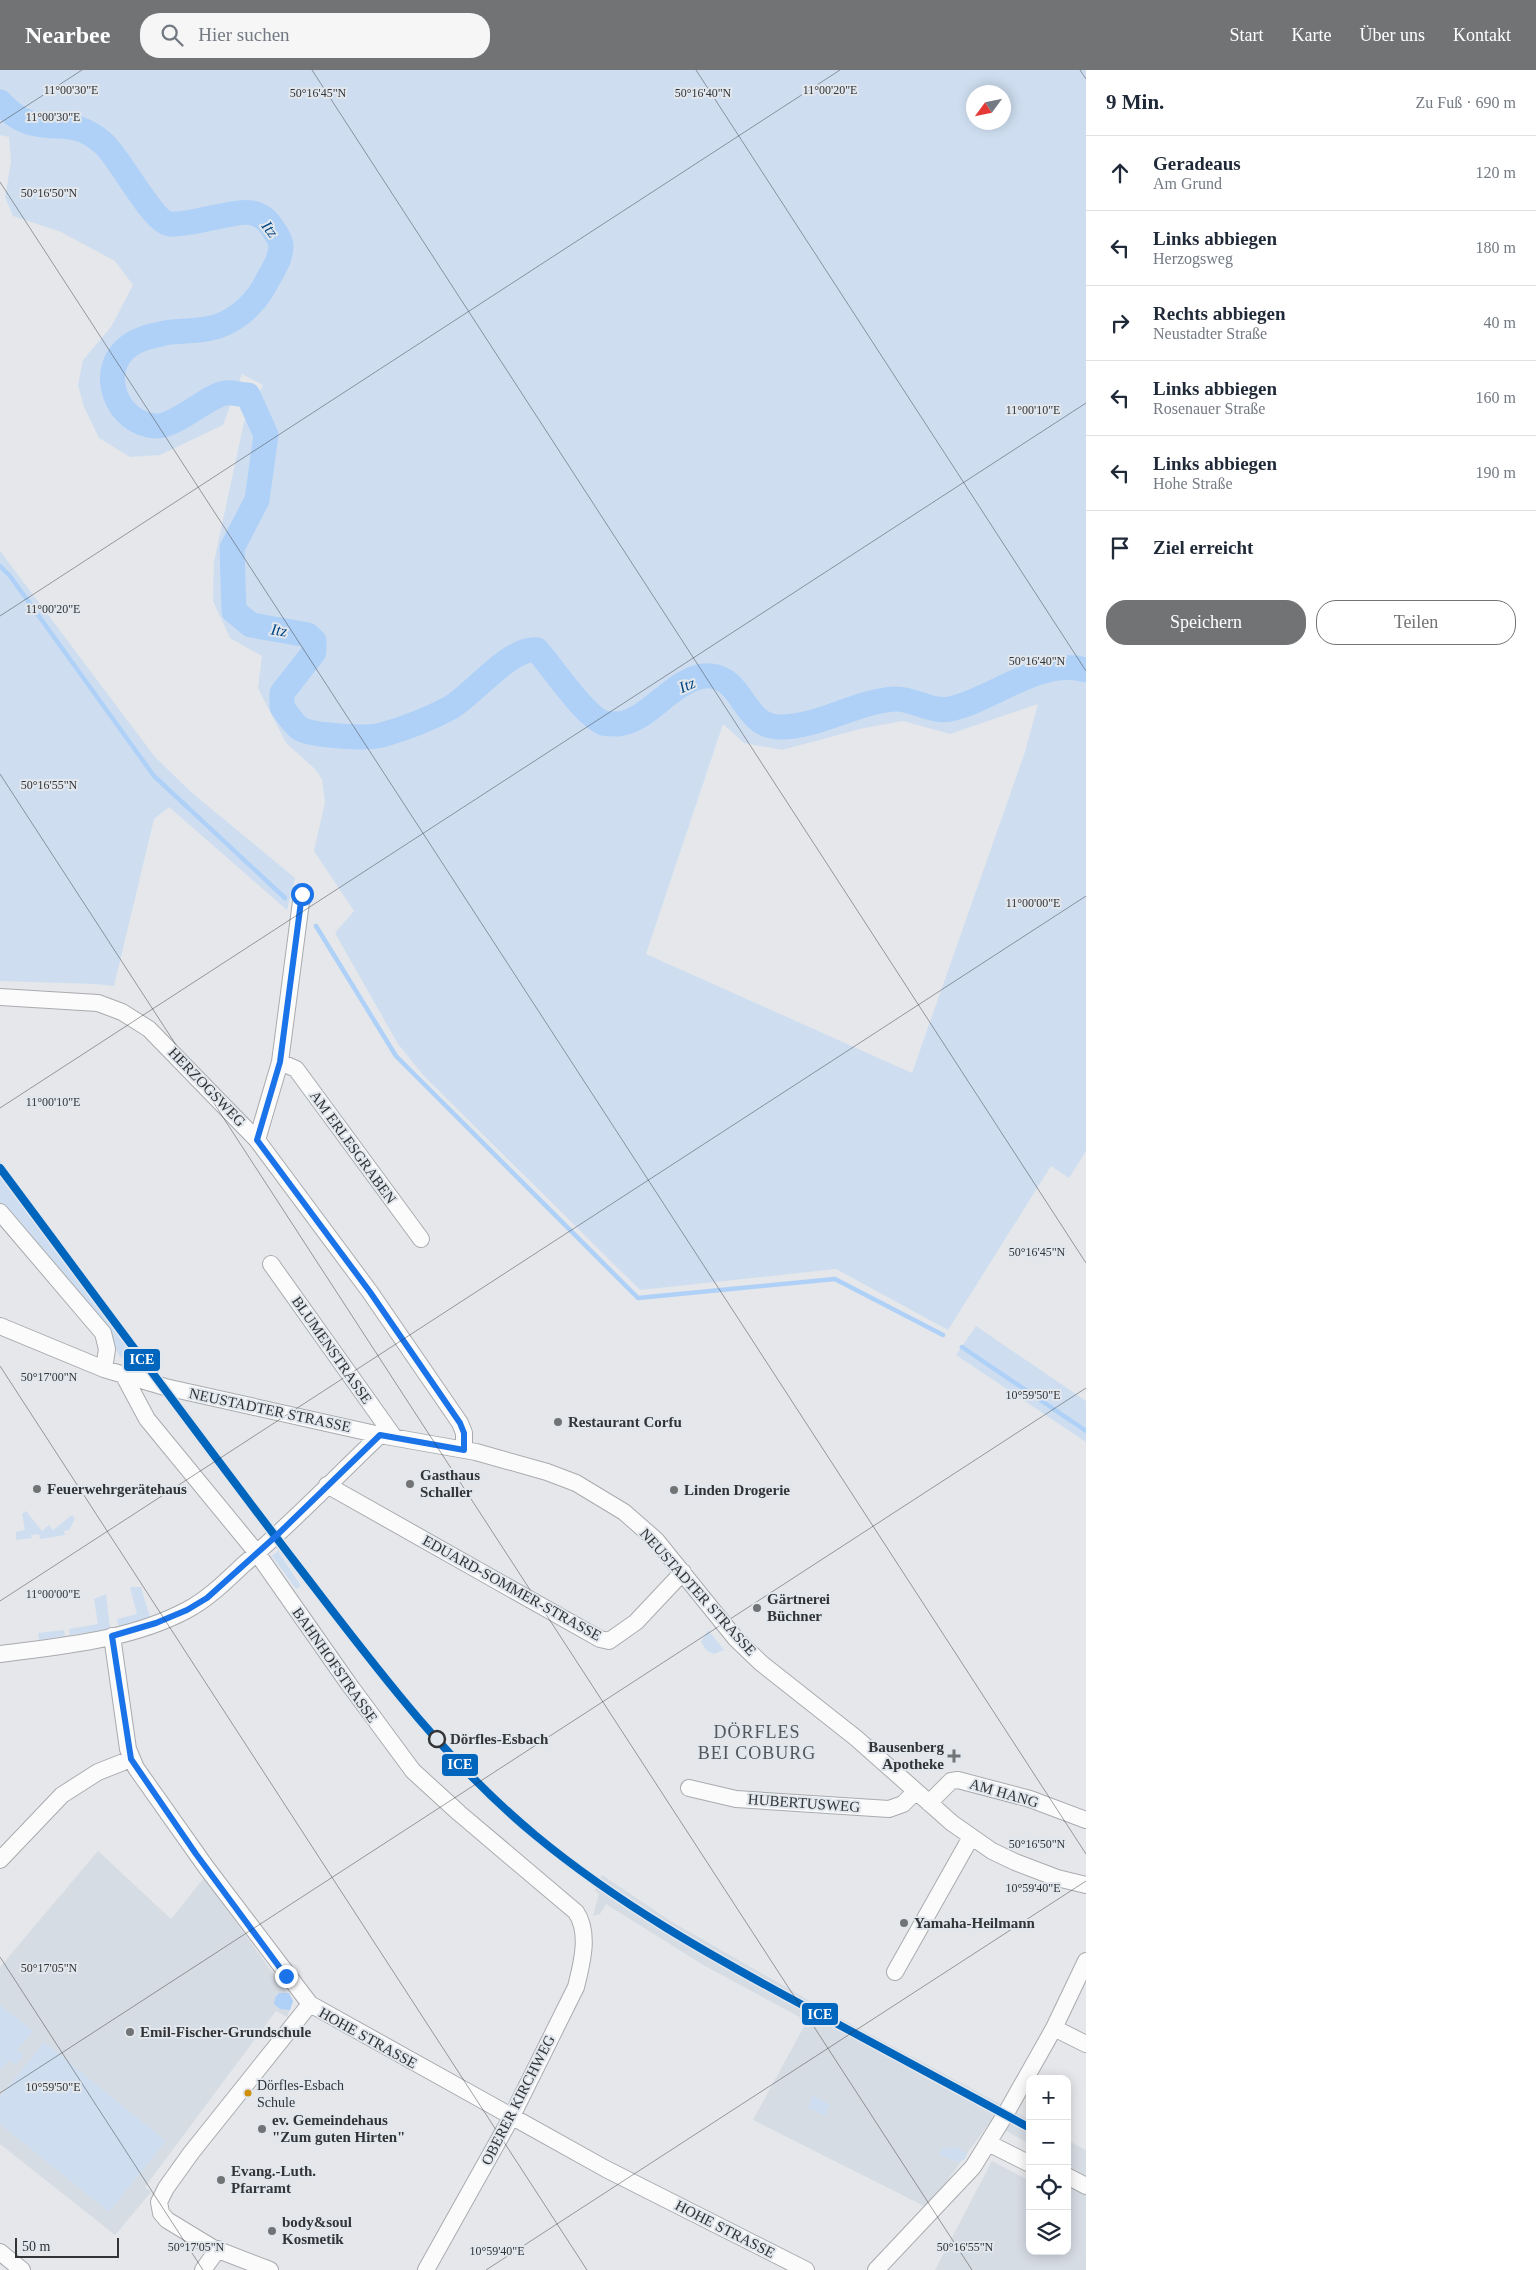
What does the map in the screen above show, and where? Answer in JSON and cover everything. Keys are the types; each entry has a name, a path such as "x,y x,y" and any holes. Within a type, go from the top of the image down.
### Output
{"street":[{"path":"257,1140 280,1062 302,894"},
{"name":"HERZOGSWEG","path":"0,997 98,1003 122,1012 150,1028 257,1140 370,1292 460,1423 464,1433 464,1450"},
{"name":"AM ERLESGRABEN","path":"280,1062 296,1069 421,1239"},
{"path":"0,1212 103,1333 107,1349 104,1369"},
{"name":"BLUMENSTRASSE","path":"271,1264 387,1436"},
{"name":"NEUSTADTER STRASSE","path":"0,1326 124,1376 165,1387 387,1436 464,1450 547,1472 582,1486 624,1512 656,1540 730,1632 761,1663 856,1738 929,1804 971,1837 1015,1862 1057,1878 1086,1885"},
{"name":"BAHNHOFSTRASSE","path":"124,1376 147,1419 257,1554 413,1771 459,1813 576,1912 582,1921"},
{"path":"0,1654 112,1636 156,1623 187,1610 207,1598 257,1554 328,1485 387,1436"},
{"name":"EDUARD-SOMMER-STRASSE","path":"328,1485 600,1639 609,1641 636,1622 683,1572"},
{"name":"HOHE STRASSE","path":"112,1636 131,1759 206,1867 310,2004 511,2118 606,2169 806,2270"},
{"path":"0,1860 62,1795 98,1772 131,1759"},
{"name":"AM HANG","path":"929,1804 951,1781 958,1780 1030,1799 1086,1820"},
{"name":"HUBERTUSWEG","path":"689,1788 736,1799 889,1809 903,1804 915,1792"},
{"path":"895,1972 971,1837"},
{"name":"OBERER KIRCHWEG","path":"426,2270 511,2118 576,1986 584,1940 582,1921"},
{"path":"876,2270 973,2167 1054,2028 1086,1960"},
{"path":"270,2270 218,2249 167,2220 161,2213 159,2202 166,2188 191,2153 310,2004"},
{"path":"1054,2028 1086,2044"},
{"path":"988,2143 1026,2162"},
{"path":"1071,2178 1086,2186"},
{"path":"203,2270 218,2249"},
{"path":"0,2252 22,2270"}],"shaded area":[{"path":"0,70 1086,70 1086,1151 1069,1178 1051,1166 948,1330 836,1269 640,1290 423,1075 398,1044 335,933 354,911 314,851 325,802 322,779 315,769 286,743 258,688 262,656 230,638 213,601 214,562 244,422 263,385 242,374 223,425 160,455 130,457 99,438 84,407 78,385 83,360 111,327 133,285 115,261 61,232 13,216 5,197 11,162 9,137 0,135","holes":["1038,704 1025,752 912,1073 646,954 723,724 744,743 782,750 864,728 903,721 950,734"]},
{"path":"0,551 155,757 191,792 295,878 287,910 169,807 154,819 114,986 0,981"},
{"path":"0,1160 153,1365 138,1362 0,1177"},
{"path":"0,1177 138,1362 120,1357 104,1326 0,1206"},
{"path":"976,1326 1086,1401 1086,1442 956,1355"},
{"path":"172,1405 186,1408 272,1525 265,1530"},
{"path":"26,1511 42,1531 49,1525 53,1530 72,1515 75,1519 69,1530 64,1531 65,1535 40,1539 39,1534 31,1535 32,1538 16,1540 16,1532 25,1530 22,1514"},
{"path":"283,1538 340,1615 416,1710 494,1792 557,1847 600,1878 602,1875 672,1922 838,2017 1026,2118 1026,2142 990,2122 926,2207 753,2120 807,2021 705,1966 606,1904 600,1914 593,1916 599,1894 595,1891 597,1886 521,1828 478,1787 422,1728 275,1546"},
{"path":"278,1551 301,1586 296,1589 272,1556"},
{"path":"130,1587 141,1587 150,1617 119,1628 117,1619 137,1614"},
{"path":"106,1594 110,1629 70,1635 69,1629 98,1624 94,1599"},
{"path":"64,1630 65,1636 39,1640 38,1633"},
{"path":"708,1630 724,1650 714,1654 707,1651 701,1642"},
{"name":"Emil-Fischer-Grundschule","path":"98,1851 171,1919 204,1878 293,2001 287,2017 276,2011 145,2187 151,2192 115,2235 0,2144 0,1967"},
{"path":"0,2005 33,2031 17,2050 24,2055 16,2065 9,2060 0,2071"},
{"path":"44,2042 166,2141 109,2212 0,2124 0,2097"},
{"path":"813,2095 830,2105 825,2116 808,2108"},
{"path":"1071,2142 1086,2150 1086,2175 1071,2167"},
{"path":"944,2146 948,2149 956,2147 967,2154 965,2159 958,2162 938,2155"},
{"path":"992,2161 1026,2179 1026,2255 1071,2255 1071,2184 1086,2192 1086,2270 935,2270"}],"water":[{"path":"279,1993 289,1993 293,2001 290,2010 280,2009 274,2004 275,1998"}],"waterway":[{"name":"Itz","path":"0,102 9,111 28,122 66,126 83,130 93,135 103,143 119,162 154,213 163,221 170,224 179,224 240,213 256,214 266,220 279,239 281,251 276,264 259,295 242,313 228,322 214,327 165,333 133,343 119,356 114,368 113,382 115,395 121,407 143,423 157,426 174,421 219,395 228,393 248,395 266,435 257,500 232,548 234,611 251,625 308,635 314,641 314,652 282,693 282,707 299,728 315,733 353,737 390,733 450,708 504,663 526,651 537,650 586,710 603,723 610,724 625,723 632,720 684,684 695,678 706,676 722,679 730,685 757,719 777,727 806,724 866,704 895,699 902,699 936,709 950,709 967,704 1017,681 1051,669 1069,668 1086,670"},
{"path":"0,566 10,576 154,776 285,898"},
{"path":"316,926 396,1056 638,1298 835,1279 943,1335"},
{"path":"962,1347 1086,1431"}],"transit line":[{"name":"ICE","path":"0,1168 223,1467 381,1673 438,1741 501,1805 535,1835 599,1884 667,1928 772,1989 1026,2126"}],"place":[{"name":"Restaurant Corfu","path":"558,1422"},
{"name":"Gasthaus Schaller","path":"410,1484"},
{"name":"Feuerwehrgerätehaus","path":"37,1489"},
{"name":"Linden Drogerie","path":"674,1490"},
{"name":"Gärtnerei Büchner","path":"757,1608"},
{"name":"Dörfles-Esbach","path":"437,1739"},
{"name":"Bausenberg Apotheke","path":"954,1756"},
{"name":"Yamaha-Heilmann","path":"904,1923"},
{"name":"Emil-Fischer-Grundschule","path":"130,2032"},
{"name":"Dörfles-Esbach Schule","path":"248,2093"},
{"name":"ev. Gemeindehaus \"Zum guten Hirten\"","path":"262,2129"},
{"name":"Evang.-Luth. Pfarramt","path":"221,2180"},
{"name":"body&soul Kosmetik","path":"272,2231"}],"district":[{"name":"DÖRFLES BEI COBURG","path":"757,1742"}],"route":[{"path":"286,1976 196,1854 131,1759 112,1636 156,1623 187,1610 207,1598 275,1537 380,1435 464,1450 464,1433 460,1423 370,1292 257,1140 280,1062 302,894"}]}
